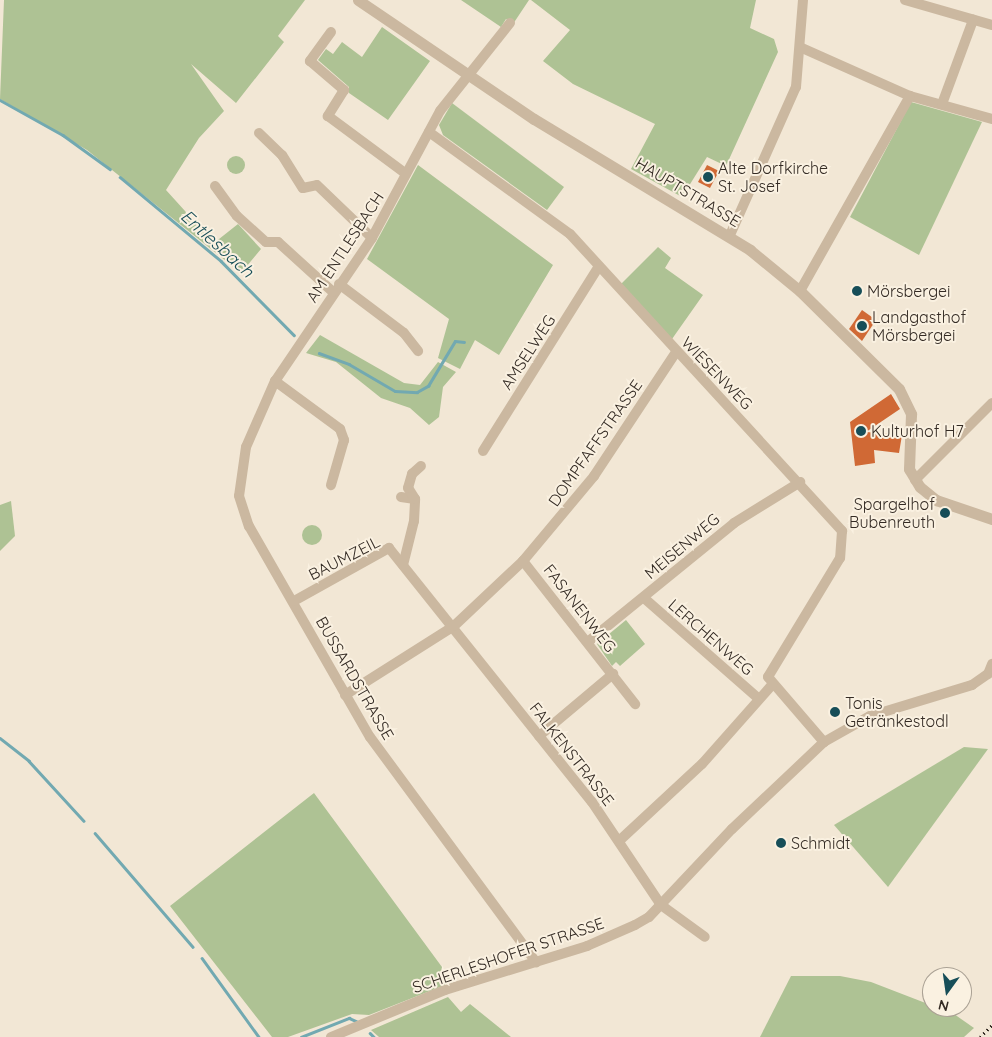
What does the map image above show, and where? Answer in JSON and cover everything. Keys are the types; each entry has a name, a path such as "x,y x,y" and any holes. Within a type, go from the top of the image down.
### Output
{"street":[{"name":"HAUPTSTRASSE","path":"358,0 470,78 730,235 800,291 889,378 908,404 912,426 908,462 915,480"},
{"path":"730,235 785,117 796,87 802,48 803,0"},
{"path":"905,0 992,24"},
{"path":"942,104 972,20"},
{"name":"AM ENTLESBACH","path":"275,381 336,288 372,238 429,132 510,23"},
{"path":"331,32 310,61 344,90 328,116 406,174"},
{"path":"802,48 910,96 992,119"},
{"path":"800,291 910,96"},
{"name":"WIESENWEG","path":"429,132 570,234 597,269 800,482 842,532 844,544 828,579 771,666 768,677 772,685"},
{"path":"259,133 282,155 303,188 317,185 372,238"},
{"path":"216,186 244,223 266,242 278,242 336,288 404,333 418,351"},
{"name":"AMSELWEG","path":"483,451 597,269"},
{"name":"DOMPFAFFSTRASSE","path":"345,695 454,626 523,562 594,476 676,352"},
{"path":"275,381 340,429 344,440 331,485"},
{"name":"BUSSARDSTRASSE","path":"275,381 246,446 239,496 249,526 294,600 345,695 386,759 536,962"},
{"path":"992,403 915,480 936,500 992,519"},
{"name":"BAUMZEIL","path":"403,565 417,522 415,500 408,488 412,474 420,466"},
{"name":"MEISENWEG","path":"589,641 734,523 800,482"},
{"path":"401,498 415,500"},
{"name":"BAUMZEIL","path":"294,600 389,548 454,626"},
{"name":"FASANENWEG","path":"523,562 589,641 635,704"},
{"name":"LERCHENWEG","path":"644,598 758,698"},
{"name":"FALKENSTRASSE","path":"454,626 619,841 661,905"},
{"name":"SCHERLESHOFER STRASSE","path":"331,1037 445,990 612,936 650,917 732,829 824,742 870,716 972,685 991,672"},
{"name":"FASANENWEG","path":"539,736 613,674"},
{"path":"619,841 702,764 758,698 772,685 824,742"},
{"path":"661,905 706,937"}],"green space":[{"path":"4,0 305,0 278,36 284,42 236,103 191,64 224,111 199,138 166,190 214,243 238,224 261,249 241,273 87,150 0,99"},
{"path":"461,0 529,0 513,24 506,19 501,27"},
{"path":"531,0 756,0 750,28 774,39 778,52 726,166 707,157 682,197 631,169 655,124 573,84 543,61 570,30"},
{"path":"382,27 430,61 388,120 349,93 349,87 318,60 326,49 333,54 342,42 362,57"},
{"path":"911,102 982,122 919,255 850,217"},
{"path":"452,103 564,187 547,210 443,135 439,125"},
{"path":"236,156 242,159 245,165 242,171 236,174 230,171 227,165 230,159"},
{"path":"418,165 553,265 499,355 475,340 460,369 438,358 449,319 367,259"},
{"path":"658,247 671,258 665,268 703,295 672,339 620,285"},
{"path":"320,335 404,383 420,385 438,362 456,372 443,387 439,417 429,425 410,408 381,398 336,362 306,353"},
{"path":"11,501 15,536 0,551 0,505"},
{"path":"308,525 316,525 322,531 322,539 316,545 308,545 302,539 302,531"},
{"path":"626,620 645,644 620,666 616,662 612,666 597,644"},
{"path":"964,747 988,749 888,887 834,825"},
{"path":"314,793 453,982 369,1015 352,1014 288,1037 272,1037 170,906"},
{"path":"791,976 840,976 871,982 922,1002 922,1017 958,1017 974,1028 964,1037 760,1037"},
{"path":"448,997 461,1012 470,1004 511,1037 379,1037 371,1030"}],"building":[{"name":"Alte Dorfkirche St. Josef","path":"707,165 719,171 710,188 698,182"},
{"name":"Landgasthof Mörsbergei","path":"862,310 876,320 862,341 849,329"},
{"name":"Kulturhof H7","path":"891,394 900,409 866,432 902,435 899,453 874,450 875,463 855,466 850,422"}],"waterway":[{"path":"0,100 63,135 110,169"},
{"name":"Entlesbach","path":"120,177 221,261 294,335"},
{"name":"Entlesbach","path":"319,353 349,364 395,391 417,392 428,386 455,341 464,342"},
{"path":"0,738 29,761 84,821"},
{"path":"95,833 193,947"},
{"path":"202,958 259,1037"},
{"path":"301,1037 349,1018 356,1021"},
{"path":"370,1033 374,1037"}],"railway":[{"path":"980,1037 992,1025"}],"place":[{"name":"Alte Dorfkirche St. Josef","path":"708,177"},
{"name":"Mörsbergei","path":"857,291"},
{"name":"Landgasthof Mörsbergei","path":"862,326"},
{"name":"Kulturhof H7","path":"861,431"},
{"name":"Spargelhof Bubenreuth","path":"945,513"},
{"name":"Tonis Getränkestodl","path":"835,712"},
{"name":"Schmidt","path":"781,843"}]}
